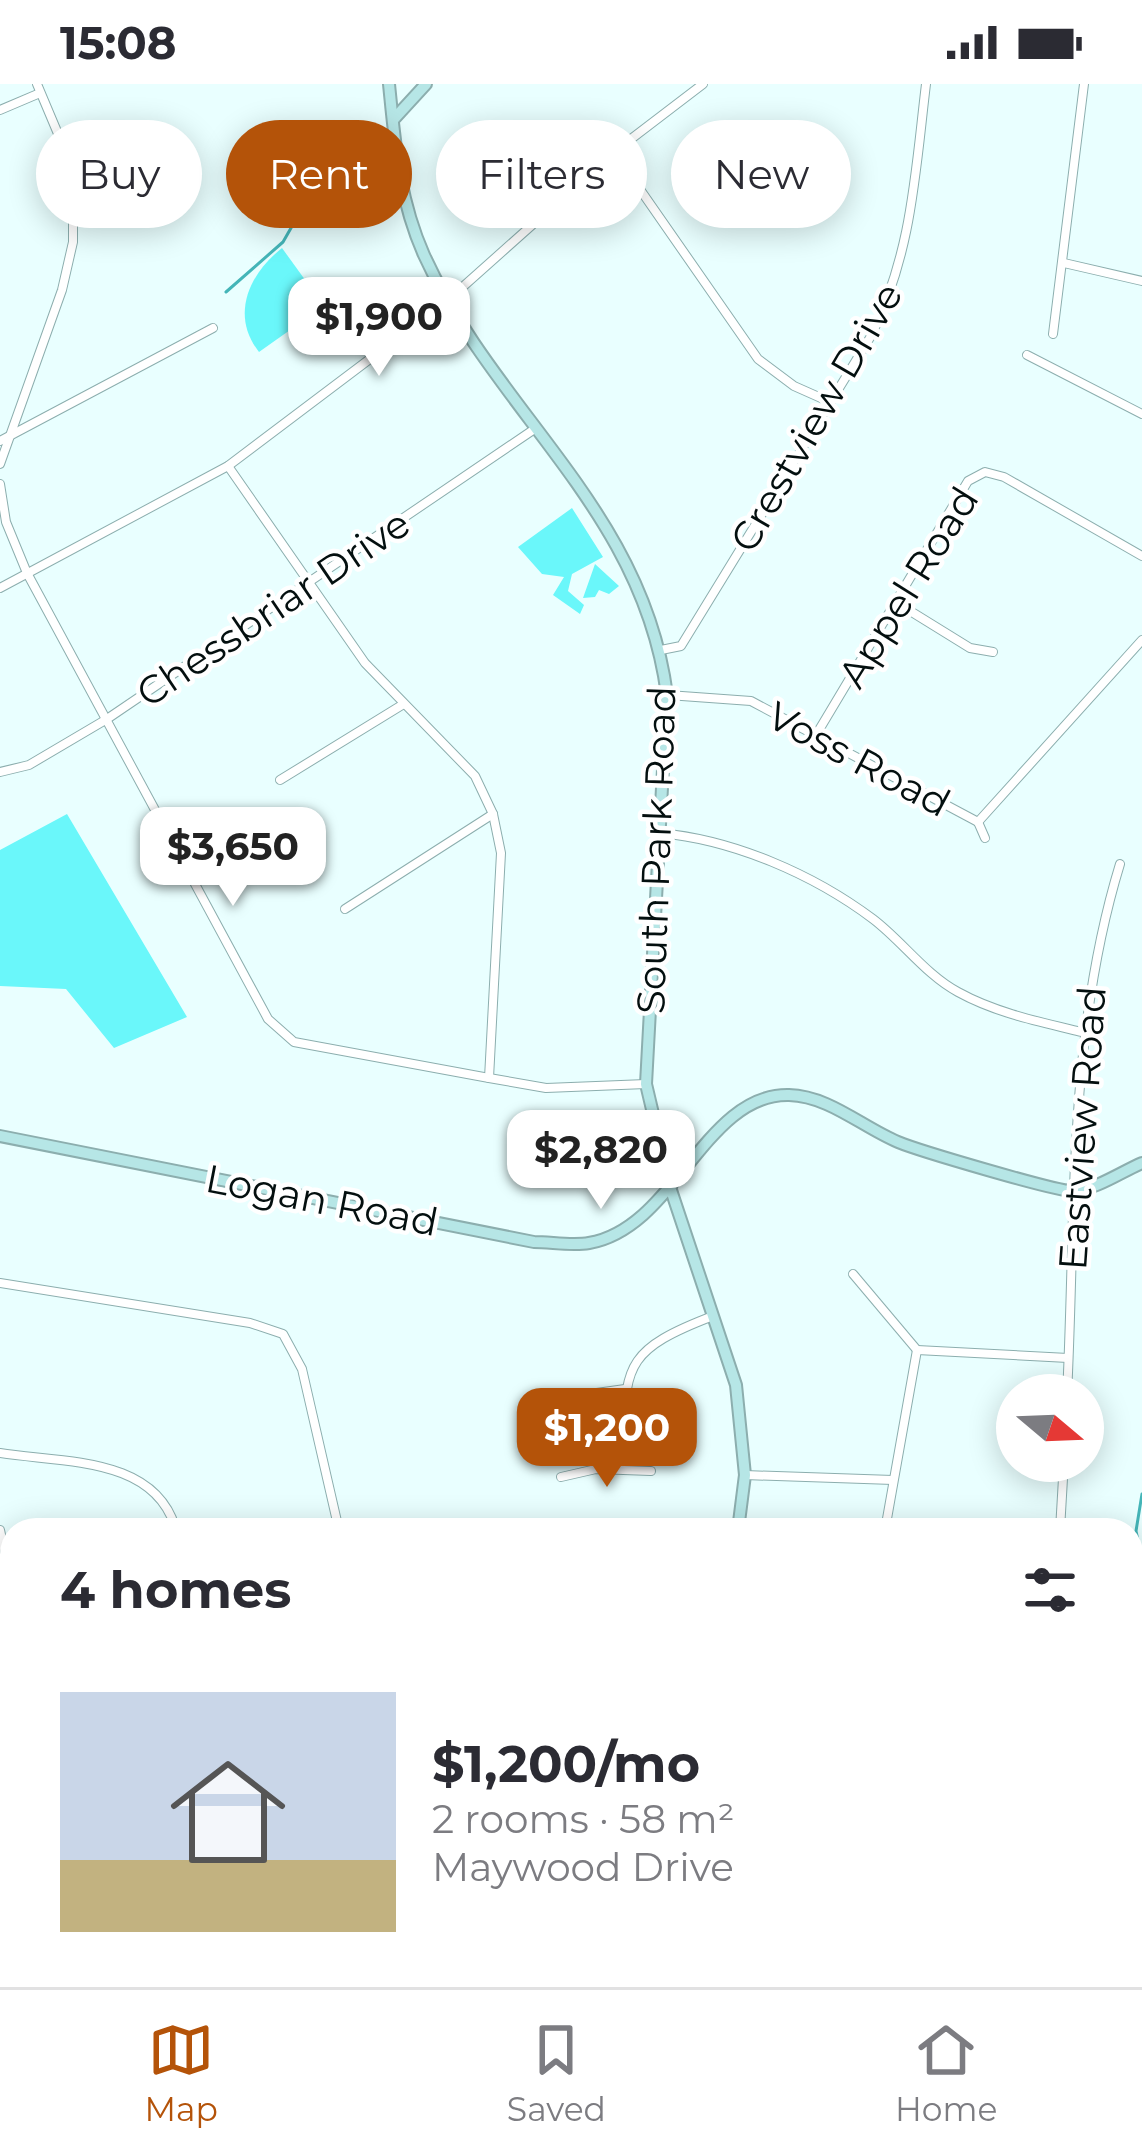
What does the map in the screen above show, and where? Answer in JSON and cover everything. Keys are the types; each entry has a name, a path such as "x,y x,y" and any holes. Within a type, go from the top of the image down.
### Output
{"main road":[{"path":"393,84 413,91 425,85"},
{"name":"South Park Road","path":"393,84 393,120"},
{"path":"393,120 425,85"},
{"name":"South Park Road","path":"412,221 448,300 603,520 638,581 661,650 667,694 646,1084 670,1190 736,1385 745,1475 740,1518"},
{"name":"Logan Road","path":"0,1136 534,1242 590,1243 630,1225 670,1190 725,1123 754,1101 790,1095 832,1106 898,1142 1074,1192"},
{"path":"1074,1192 1142,1163"}],"street":[{"path":"647,127 703,84"},
{"name":"Crestview Drive","path":"661,650 681,646 872,336 901,269 926,84"},
{"path":"1053,334 1084,84"},
{"path":"0,110 38,89 64,148 73,194 73,242 62,290 0,464"},
{"path":"647,199 758,358 794,386 830,402"},
{"path":"0,588 228,466 448,300 529,228"},
{"path":"1064,263 1142,280"},
{"path":"0,442 213,328"},
{"path":"1027,355 1142,414"},
{"name":"Chessbriar Drive","path":"0,772 29,765 107,719 312,585 537,427"},
{"path":"228,466 402,705 475,776 493,814 501,853 489,1078"},
{"name":"Appel Road","path":"816,735 968,481 985,472 1004,477 1142,556"},
{"path":"0,484 6,522 27,573 268,1019 294,1042 547,1088 646,1084"},
{"path":"894,601 970,648 993,652"},
{"path":"985,838 978,822 1142,640"},
{"name":"Voss Road","path":"667,694 751,701 978,822"},
{"path":"280,780 402,705"},
{"path":"344,909 493,814"},
{"path":"660,833 712,838 766,860 872,918 955,991 1020,1018 1082,1032"},
{"name":"Eastview Road","path":"1068,1374 1082,1032 1098,937 1120,864"},
{"path":"853,1274 917,1350 1069,1358"},
{"path":"0,1283 250,1323 283,1334 302,1369 337,1518"},
{"path":"621,1468 626,1389 638,1357 660,1336 715,1316"},
{"path":"887,1518 917,1350"},
{"path":"533,1402 626,1389"},
{"path":"0,1453 133,1475 159,1493 170,1518"},
{"path":"561,1477 621,1468 651,1471"},
{"path":"745,1475 893,1480"},
{"path":"1061,1518 1063,1482"}],"shaded area":[{"path":"282,248 324,306 259,352 246,324 247,296 260,270"},
{"path":"572,508 603,557 572,574 568,591 584,605 580,614 553,595 564,577 542,574 518,547"},
{"path":"595,564 619,586 609,594 599,590 595,597 583,598"},
{"path":"67,814 187,1017 114,1048 66,989 0,986 0,850"}],"waterway":[{"path":"226,292 283,242 291,228"},
{"path":"1138,1518 1142,1494"}]}
